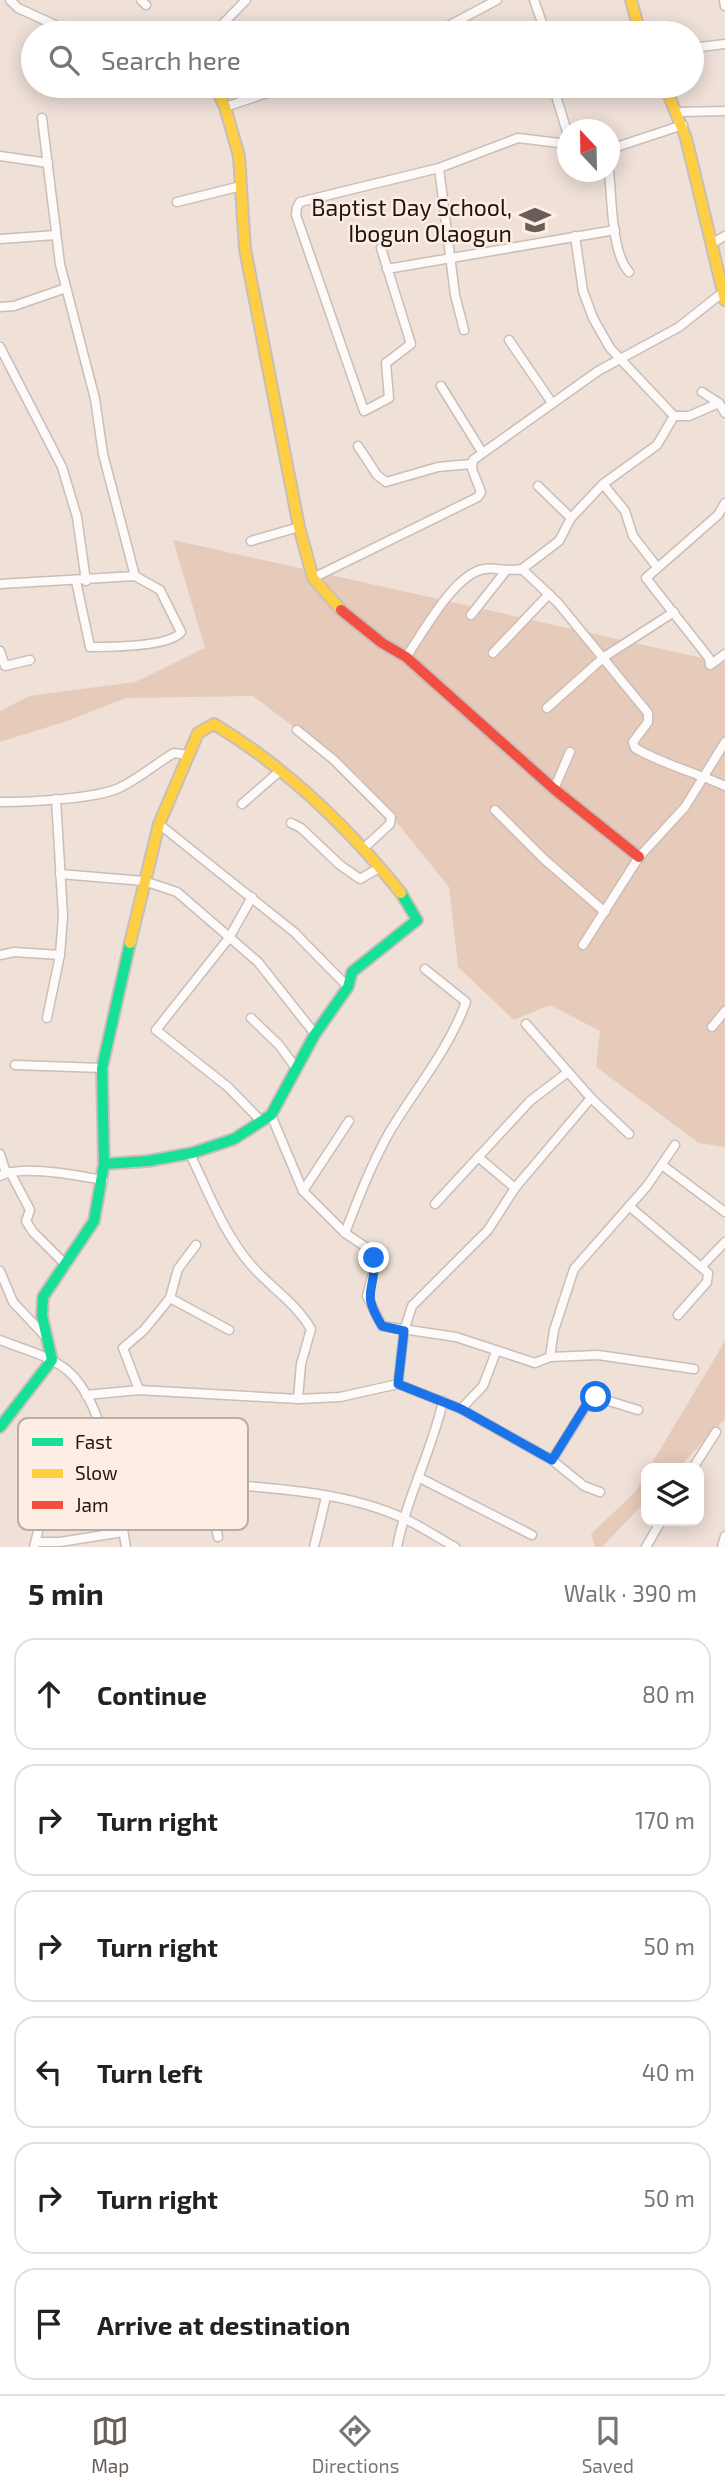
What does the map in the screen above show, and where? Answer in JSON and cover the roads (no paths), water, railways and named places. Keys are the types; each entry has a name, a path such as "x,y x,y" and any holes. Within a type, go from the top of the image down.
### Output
{"street":[{"path":"10,0 18,8 46,21"},
{"path":"226,21 246,0"},
{"path":"458,21 497,0"},
{"path":"534,0 541,21"},
{"path":"631,0 637,21"},
{"path":"724,0 725,6"},
{"path":"704,47 725,44"},
{"path":"221,98 237,144 245,249 299,527 313,578 319,588 345,614 406,657 554,789 639,857"},
{"path":"225,107 252,98"},
{"path":"557,98 563,119"},
{"path":"358,446 377,475 386,482 438,467 471,464 482,452 552,403 621,358 679,327 724,297 695,162 671,98"},
{"path":"678,112 725,111"},
{"path":"42,118 56,234 66,288 89,375 103,454 135,576"},
{"path":"620,146 683,125"},
{"path":"381,248 411,344 407,350 388,358 386,363 389,398 364,411 296,215 297,206 300,202 439,168 518,138 557,143"},
{"path":"0,156 48,163"},
{"path":"439,168 450,257 464,330"},
{"path":"610,182 615,230 623,266 629,272"},
{"path":"177,202 242,186"},
{"path":"387,269 615,230"},
{"path":"0,239 56,234"},
{"path":"575,236 586,303 610,348 674,416 689,416 719,402"},
{"path":"711,244 725,236"},
{"path":"0,307 14,306 66,288"},
{"path":"509,340 552,403"},
{"path":"0,347 62,467 77,517 86,581"},
{"path":"442,386 482,452"},
{"path":"702,392 719,402 725,412"},
{"path":"406,657 458,584 472,573 486,568 505,572 522,569 559,541 571,518 603,484 657,445 674,416"},
{"path":"313,578 478,497 480,485 471,464"},
{"path":"603,484 625,510 634,536 657,567"},
{"path":"538,486 571,518"},
{"path":"725,503 718,515 646,578 709,658 710,665 725,654"},
{"path":"718,515 725,522"},
{"path":"251,541 299,527"},
{"path":"522,569 549,594 604,656 648,713 648,722 633,742 635,748 680,771 704,776 725,786"},
{"path":"471,615 505,572"},
{"path":"0,584 135,576 160,590 181,632 175,638 128,646 90,647 76,581"},
{"path":"493,653 549,594"},
{"path":"547,708 604,656 674,612"},
{"path":"0,651 5,666 30,660"},
{"path":"52,1360 42,1316 43,1297 94,1221 104,1164 102,1068 144,881 159,824 188,755 198,733 214,724 250,745 281,770 364,848 394,884 417,920 352,972 348,987 315,1034 266,1119 226,1141 190,1154 149,1163 104,1164"},
{"path":"297,730 334,760 391,817 390,824 364,848"},
{"path":"583,945 639,857 685,807 725,742"},
{"path":"554,789 570,751"},
{"path":"0,802 56,799 116,790 174,753 188,755"},
{"path":"242,804 281,770"},
{"path":"47,1018 61,955 63,916 56,799"},
{"path":"495,810 545,860 605,912"},
{"path":"291,823 302,828 340,865 360,879 379,868"},
{"path":"159,824 300,937 348,987"},
{"path":"60,874 144,881 177,892 268,972 315,1034"},
{"path":"252,897 229,938 156,1030 266,1119 303,1191 345,1233 370,1250 374,1258 367,1296 382,1326 456,1337 535,1363 550,1356 598,1355 694,1369"},
{"path":"0,955 14,951 61,955"},
{"path":"345,1233 366,1180 389,1134 445,1049 466,1002 425,969"},
{"path":"712,1027 725,1011"},
{"path":"251,1018 279,1045 296,1068"},
{"path":"526,1024 591,1098 629,1134"},
{"path":"15,1065 102,1068"},
{"path":"435,1204 530,1101 568,1072"},
{"path":"398,1384 404,1331 412,1307 488,1230 515,1188 591,1098"},
{"path":"303,1191 349,1121"},
{"path":"550,1356 554,1330 574,1269 629,1206 675,1144"},
{"path":"0,1154 5,1173 30,1210 26,1221 33,1232 66,1265"},
{"path":"190,1154 239,1248 251,1265 300,1312 311,1329 301,1364 298,1399"},
{"path":"478,1157 515,1188"},
{"path":"662,1165 725,1212"},
{"path":"5,1173 52,1173 103,1180"},
{"path":"629,1206 708,1273 707,1282 678,1315"},
{"path":"702,1266 725,1242"},
{"path":"139,1390 123,1348 144,1330 170,1298 178,1269 196,1245"},
{"path":"0,1271 13,1302 47,1339"},
{"path":"170,1298 229,1330"},
{"path":"0,1340 52,1360 75,1379 86,1395 94,1418"},
{"path":"461,1409 483,1386 496,1352"},
{"path":"0,1427 52,1360"},
{"path":"86,1395 139,1390 298,1399 340,1396 398,1384 461,1409 552,1460 584,1486 600,1492"},
{"path":"552,1460 591,1398 596,1397 638,1410"},
{"path":"397,1547 402,1518 437,1430 443,1401"},
{"path":"695,1463 716,1432"},
{"path":"418,1477 532,1535"},
{"path":"248,1488 326,1497 370,1506 402,1518 455,1547"},
{"path":"314,1547 326,1497"},
{"path":"646,1547 658,1526"},
{"path":"217,1530 218,1537"},
{"path":"36,1544 59,1544 123,1532 126,1547"},
{"path":"722,1547 725,1536"}],"place":[{"name":"Baptist Day School, Ibogun Olaogun","path":"535,220"}]}
